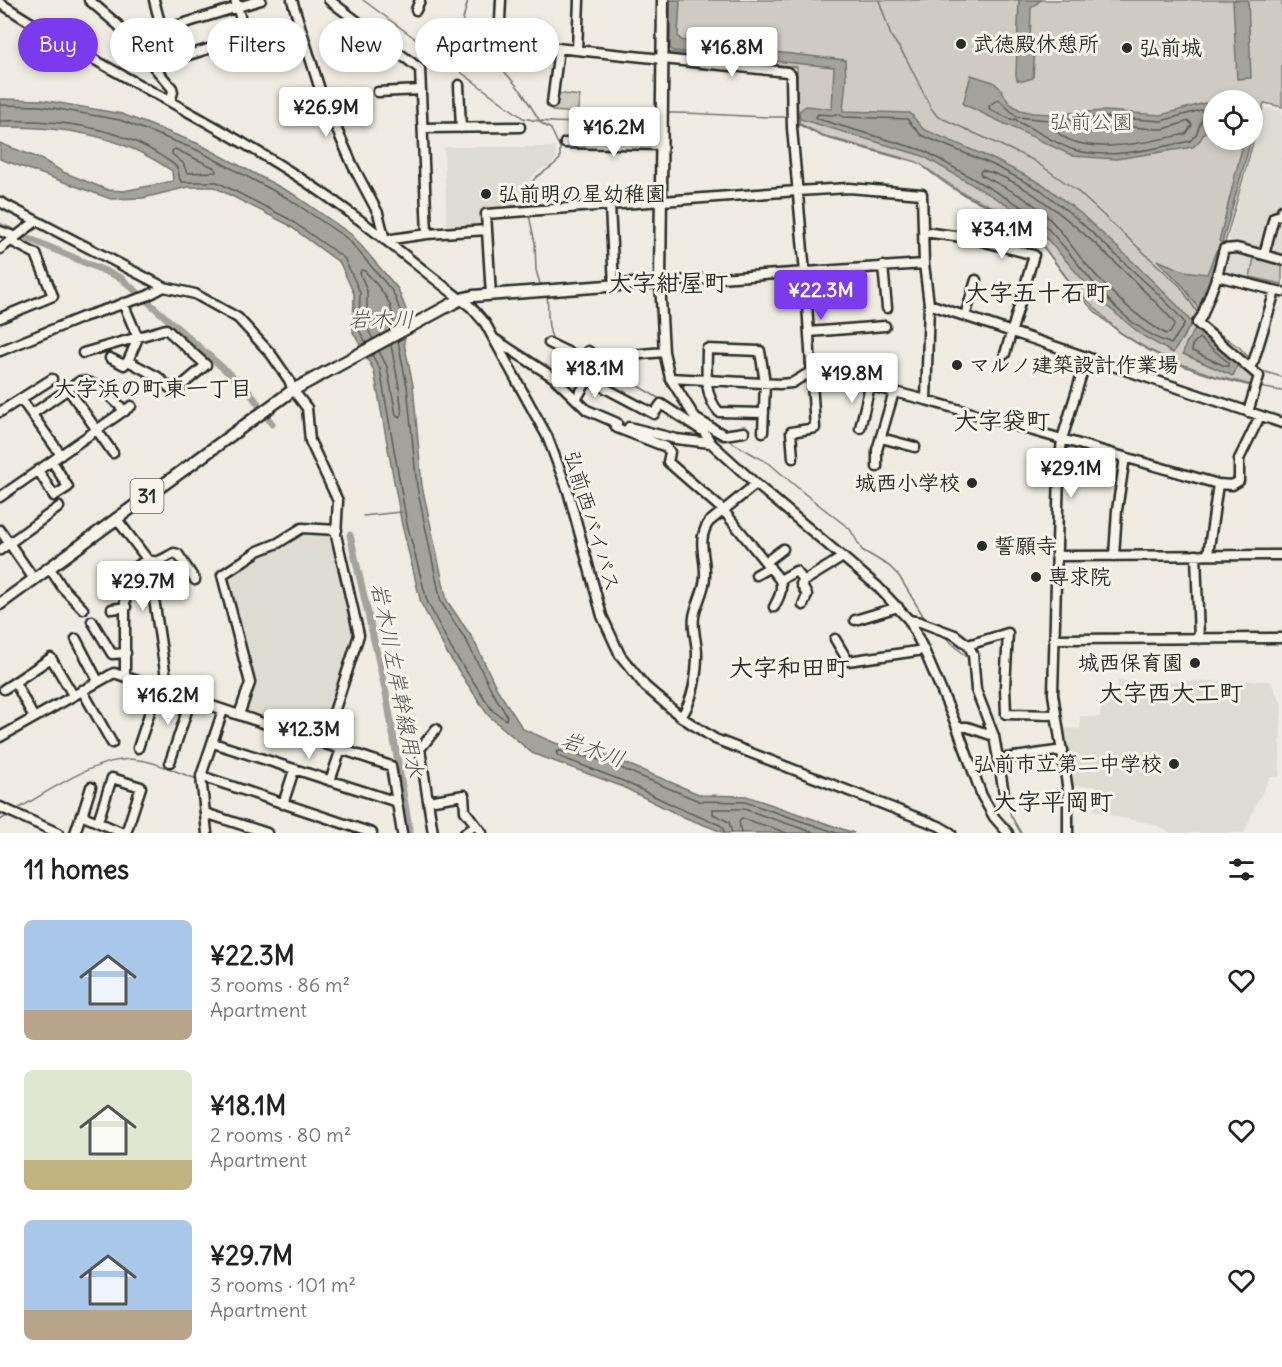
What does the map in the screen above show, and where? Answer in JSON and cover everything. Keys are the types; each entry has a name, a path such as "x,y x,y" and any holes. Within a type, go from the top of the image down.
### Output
{"main road":[{"path":"660,282 663,0"},
{"name":"31","path":"0,604 296,389 461,299 473,296 660,282"}],"street":[{"path":"90,0 110,18"},
{"path":"154,0 159,18"},
{"path":"195,18 236,4 261,0"},
{"path":"292,0 297,18"},
{"path":"329,0 420,69 427,234"},
{"path":"416,10 420,0"},
{"path":"501,0 499,42 788,72 791,75 792,128 805,273 815,428 791,432 793,458"},
{"path":"577,50 579,0"},
{"name":"弘前西バイパス","path":"0,3 52,37 170,101 304,181 471,307 485,323 547,436 568,491 602,615 621,655 645,686 681,717 715,739 939,826 951,833"},
{"path":"552,103 560,48"},
{"path":"307,50 322,96 353,166 378,213 385,240 427,234 487,230"},
{"path":"158,72 172,88 170,101"},
{"path":"459,85 461,128"},
{"path":"378,92 421,90"},
{"path":"423,128 520,127"},
{"path":"565,143 662,145"},
{"path":"491,295 486,214 849,188 922,194 924,264 929,304 926,400"},
{"path":"0,202 164,287 195,294 238,318 271,354 296,389 307,408 310,441 338,501 337,530 359,635 324,743"},
{"path":"610,206 614,285"},
{"path":"1264,255 1274,217 1281,215 1282,210"},
{"path":"0,249 35,222"},
{"path":"0,231 17,237 36,255 54,296 0,318"},
{"path":"924,232 970,238 1034,255 1005,354"},
{"path":"1248,412 1259,376 1197,323 1202,316 1217,276 1224,249 1237,248 1282,260"},
{"path":"924,264 660,282 664,352 670,378 711,443 877,586 909,620 957,727 982,796 994,817 1008,833"},
{"path":"883,266 887,309"},
{"path":"1217,276 1279,292 1250,367"},
{"path":"965,316 976,280"},
{"path":"0,351 164,287"},
{"path":"110,358 124,365 138,338 123,303"},
{"path":"929,304 1282,423"},
{"path":"809,332 885,326"},
{"path":"83,353 166,329 206,365 174,392 158,377 128,361"},
{"path":"491,337 532,361 577,398 587,410 613,422 676,439 711,443"},
{"path":"549,343 593,364 588,379 577,398"},
{"path":"764,413 719,412 710,403 707,349 760,351 765,383 764,432"},
{"path":"588,351 596,358 664,352"},
{"path":"1068,833 1068,791 1053,694 1059,470 1062,439 1087,357"},
{"path":"670,378 792,383 812,371 926,400 1218,484 1232,485 1239,481 1239,459 1260,416"},
{"path":"0,412 52,379"},
{"path":"588,379 654,414 661,404 704,432"},
{"path":"0,498 128,408 99,388 86,381 80,381 32,414"},
{"path":"860,428 870,386"},
{"path":"68,389 113,453"},
{"path":"877,467 877,450 894,392"},
{"path":"21,399 61,455"},
{"path":"697,420 723,435 744,432"},
{"path":"613,422 617,428 666,447 670,452 668,462 723,510 780,580 781,594 774,607"},
{"path":"881,438 915,447"},
{"path":"1114,556 1117,510 1125,457"},
{"path":"38,471 54,496 68,487 52,461"},
{"path":"681,717 689,706 697,654 693,620 705,585 706,572 701,544 703,530 709,522 756,484"},
{"path":"1208,555 1218,484"},
{"path":"0,550 59,507"},
{"path":"116,518 147,559 158,562 174,553 178,554 195,580"},
{"path":"240,712 250,683 222,575 258,551 278,543 302,528 337,530"},
{"path":"0,530 34,579"},
{"path":"756,575 783,549"},
{"path":"1196,555 1198,639"},
{"path":"1056,556 1282,555"},
{"path":"802,605 807,595 801,584 843,557"},
{"path":"135,568 147,559"},
{"path":"49,567 62,587 82,609"},
{"path":"780,580 796,570 804,581"},
{"path":"125,676 125,594 149,594 154,599 168,691"},
{"path":"112,609 126,607"},
{"path":"855,620 898,608"},
{"path":"909,620 955,636 968,645 973,654 976,690 994,736 1000,759 1004,793"},
{"path":"92,621 112,654 126,653"},
{"path":"968,645 1008,633 1006,714 1056,715"},
{"path":"1054,639 1282,638"},
{"path":"76,639 98,681"},
{"path":"835,639 848,661 924,650"},
{"path":"4,689 51,658 73,695"},
{"path":"1,735 114,673 391,766 402,833"},
{"path":"15,682 34,718"},
{"path":"138,748 158,687"},
{"path":"82,690 112,743"},
{"path":"170,762 191,699"},
{"path":"207,833 202,779 223,710"},
{"path":"957,727 967,727 994,736"},
{"path":"434,833 420,749 436,729"},
{"path":"213,743 396,802"},
{"path":"330,781 342,749"},
{"path":"1000,759 1063,750"},
{"path":"283,804 294,770"},
{"path":"82,816 125,833 141,787 112,777 98,821"},
{"path":"202,779 372,833"},
{"path":"75,833 91,787"},
{"path":"428,801 464,795 465,811 482,833"},
{"path":"8,810 58,833"},
{"path":"205,813 266,833"},
{"path":"465,833 475,825"}],"shaded area":[{"path":"1263,106 1282,111 1282,289 1218,273 1229,245 1229,237 1252,150 1263,150"},
{"name":"弘前明の星幼稚園","path":"444,147 555,147 557,158 550,166 537,172 528,183 524,208 482,211 483,226 447,230"},
{"path":"302,533 331,534 354,635 322,734 315,737 244,713 253,683 226,580 229,574 258,554"},
{"name":"弘前市立第二中学校","path":"1118,681 1270,681 1282,704 1279,777 1270,777 1244,833 1171,833 1154,824 1116,817 1094,810 1098,786 1072,786 1063,728 1080,729 1080,716 1100,717 1103,698 1117,699"}],"green space":[{"name":"弘前公園","path":"668,0 1282,0 1282,107 1264,103 1263,107 1263,90 1203,90 1203,150 1251,150 1222,254 1198,319 1193,324 1248,369 1252,374 1252,385 1215,376 1173,361 1119,332 1073,286 1030,229 1012,216 961,192 917,162 824,136 800,124 797,110 797,67 668,52"},
{"path":"556,93 580,96 577,113 552,111"},
{"path":"1254,258 1282,264 1282,284 1250,277"}],"water":[{"path":"670,0 680,0 678,36 681,40 845,60 843,111 910,113 923,129 993,159 1044,185 1079,212 1130,259 1192,323 1173,353 1143,336 1102,302 1028,217 923,156 800,119 799,111 806,106 832,109 834,67 673,51 670,48"},
{"path":"1019,0 1041,0 1031,8 1030,45 1035,46 1033,78 1023,81 1017,80 1016,74"},
{"path":"1233,0 1248,0 1251,78 1237,79"},
{"path":"971,75 993,82 1001,89 1009,103 1020,110 1033,113 1105,111 1161,115 1203,104 1203,136 1193,147 1116,159 1073,156 963,104"},
{"name":"岩木川","path":"0,99 42,100 122,114 199,144 293,194 352,235 398,289 408,315 404,343 413,385 422,486 447,601 473,639 497,689 523,729 555,743 606,755 701,795 746,796 854,833 725,833 681,816 621,786 532,753 488,715 447,653 421,603 402,525 374,371 353,332 354,294 340,263 287,224 214,187 188,187 143,198 111,199 0,159 0,143 108,190 124,191 173,181 172,171 151,158 111,140 68,131 0,127"},
{"path":"1242,150 1248,150 1222,243 1219,241"},
{"path":"1216,251 1220,253 1200,311 1183,286 1157,260 1184,271 1207,274"},
{"path":"1196,328 1239,362 1233,376 1183,354 1186,343"}],"waterway":[{"path":"363,0 523,118 573,122 658,114"},
{"path":"468,0 460,31 461,41 471,53 504,71 522,92 541,123 551,129 560,148 560,159 533,181 530,187 529,207"},
{"path":"879,0 891,36 906,58 937,116 1033,160 1076,190 1180,286 1199,315"},
{"path":"666,113 787,117"},
{"path":"796,123 823,137 903,159"},
{"path":"925,168 957,191 1023,225 1037,239 1078,293 1114,328 1156,354 1179,364 1252,386"},
{"path":"529,215 535,243 536,270 541,287"},
{"name":"岩木川左岸幹線用水","path":"0,226 121,278 249,391 272,424"},
{"path":"547,295 549,324 553,340"},
{"path":"1203,322 1240,348 1251,360"},
{"path":"570,348 588,356"},
{"path":"597,362 689,416"},
{"path":"1256,366 1262,371 1282,377"},
{"path":"1259,387 1282,391"},
{"path":"726,439 770,464 850,529 862,550 889,566 899,576 925,619"},
{"path":"363,516 401,512"},
{"name":"岩木川左岸幹線用水","path":"350,535 386,693 410,833"},
{"path":"942,634 969,659"},
{"path":"979,680 986,704"},
{"path":"16,810 92,768 124,760 153,763 197,779"},
{"path":"230,790 354,833"},
{"path":"1006,796 1011,816 1021,833"},
{"path":"0,820 10,814"}],"place":[{"name":"武徳殿休憩所","path":"961,44"},
{"name":"弘前城","path":"1127,48"},
{"name":"弘前明の星幼稚園","path":"486,194"},
{"name":"マルノ建築設計作業場","path":"957,365"},
{"name":"城西小学校","path":"972,483"},
{"name":"誓願寺","path":"982,546"},
{"name":"専求院","path":"1036,577"},
{"name":"城西保育園","path":"1195,663"},
{"name":"弘前市立第二中学校","path":"1174,764"}],"district":[{"name":"大字紺屋町","path":"668,283"},
{"name":"大字五十石町","path":"1037,293"},
{"name":"大字浜の町東一丁目","path":"153,388"},
{"name":"大字袋町","path":"1002,421"},
{"name":"大字和田町","path":"789,668"},
{"name":"大字西大工町","path":"1171,693"},
{"name":"大字平岡町","path":"1053,802"}]}
